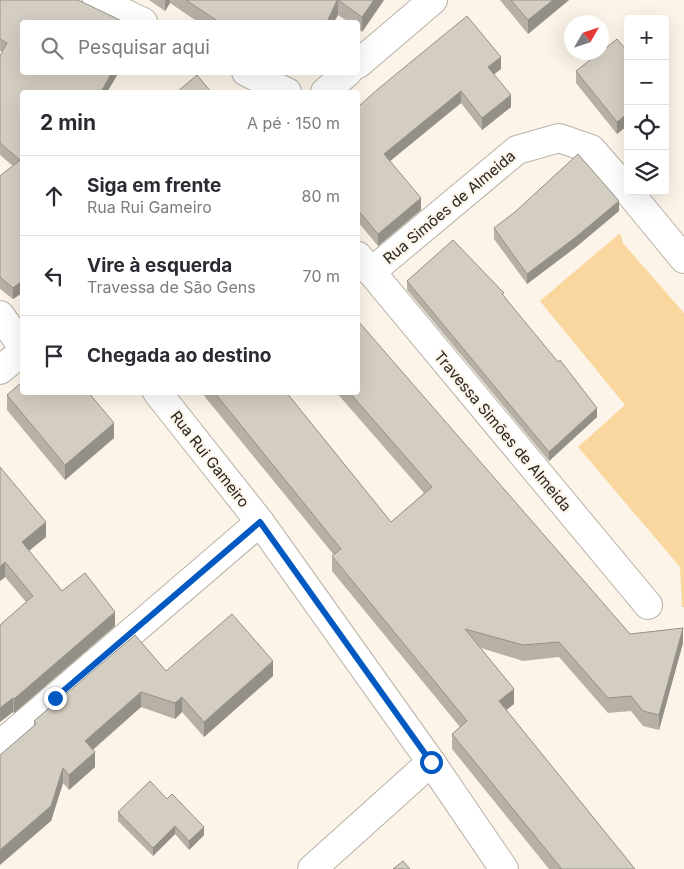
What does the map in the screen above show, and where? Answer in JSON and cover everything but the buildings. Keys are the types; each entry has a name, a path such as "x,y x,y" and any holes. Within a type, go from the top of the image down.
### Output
{"street":[{"path":"97,0 139,20"},
{"path":"360,62 433,0"},
{"path":"252,75 283,90"},
{"path":"326,90 344,75"},
{"name":"Rua Simões de Almeida","path":"364,264 517,150 559,138 591,149 624,186"},
{"name":"Rua Simões de Almeida","path":"631,195 684,259"},
{"name":"Travessa Simões de Almeida","path":"364,264 648,605"},
{"path":"0,315 20,343"},
{"path":"0,370 20,354"},
{"name":"Rua Rui Gameiro","path":"159,395 260,522 431,762 504,869"},
{"path":"0,745 260,522"},
{"path":"312,869 431,762"}],"shaded area":[{"path":"620,233 623,243 684,313 684,607 682,607 680,567 578,447 625,405 540,301"}],"route":[{"path":"55,698 260,522 431,762"}]}
